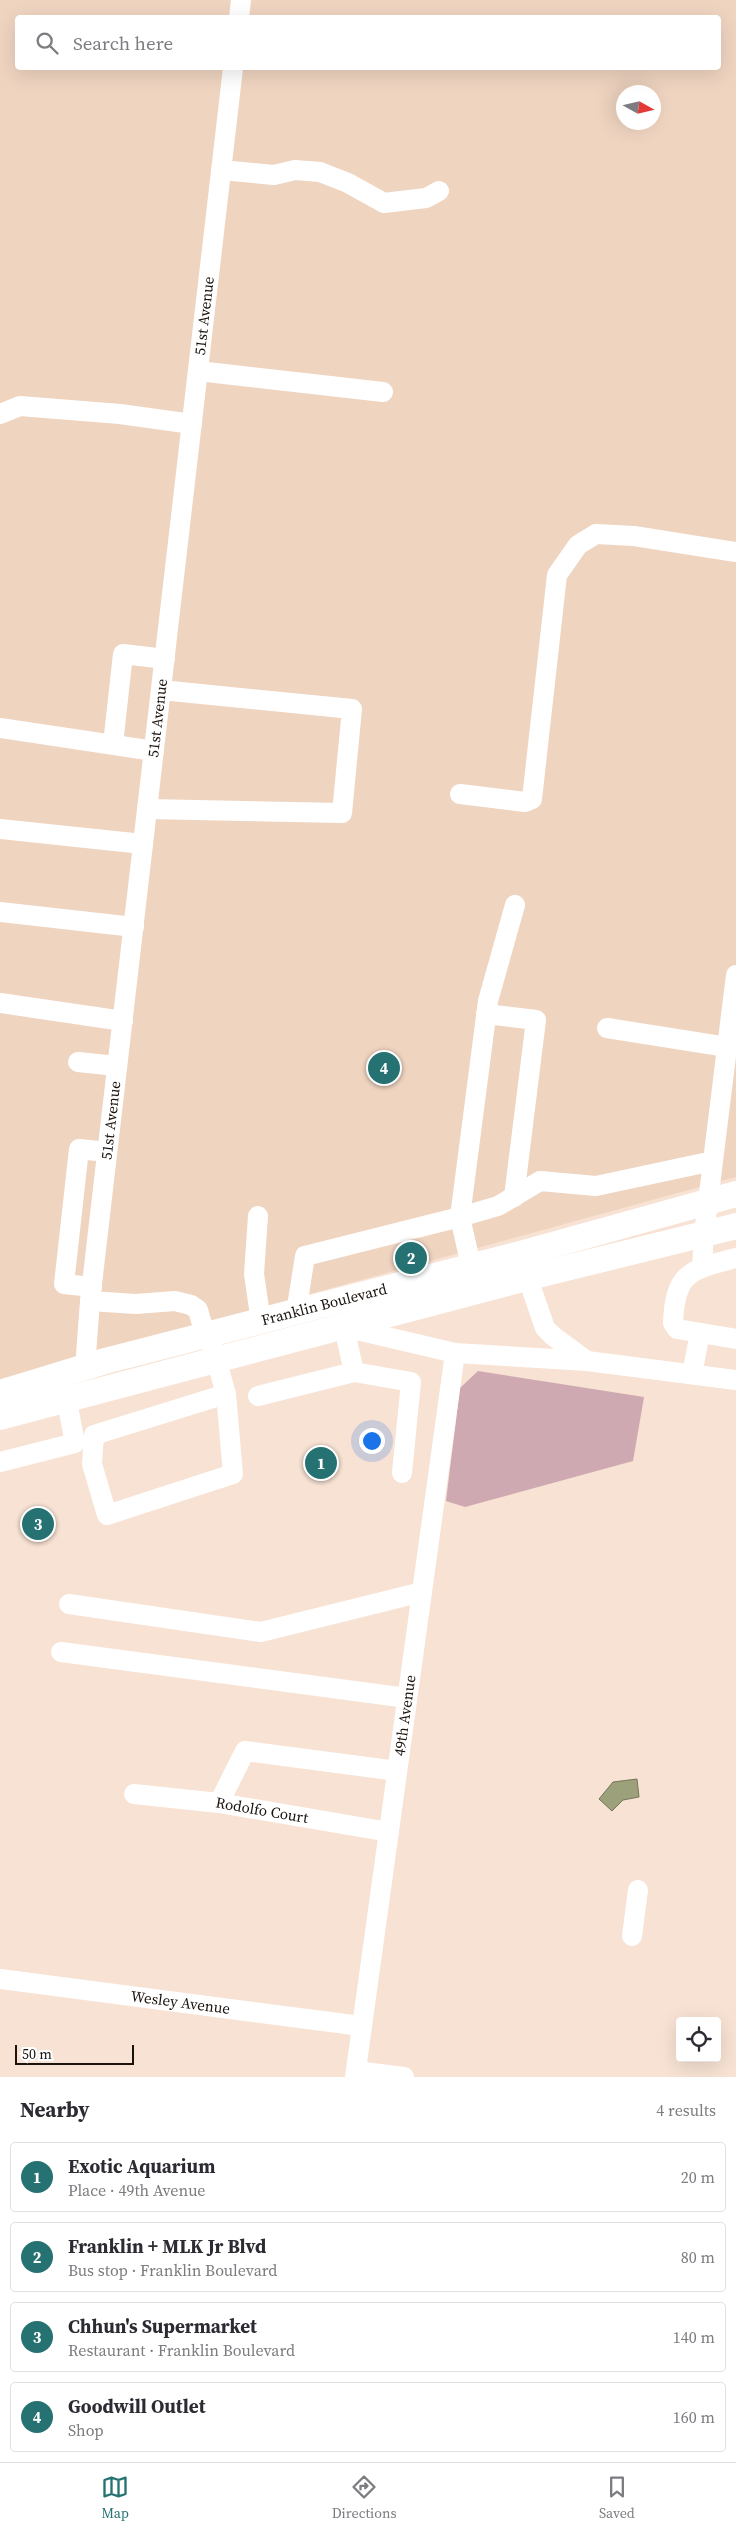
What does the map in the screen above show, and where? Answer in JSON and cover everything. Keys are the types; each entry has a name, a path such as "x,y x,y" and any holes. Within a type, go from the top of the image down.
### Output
{"main road":[{"name":"Franklin Boulevard","path":"0,1393 73,1372 344,1327 708,1201 736,1194"},
{"name":"Franklin Boulevard","path":"0,1417 67,1401 109,1387 176,1369 261,1322 471,1266 523,1266 704,1234 736,1226"},
{"path":"211,1348 279,1330 296,1313"}],"street":[{"path":"239,15 241,0"},
{"name":"51st Avenue","path":"0,1462 75,1442 67,1401 91,1294 233,70"},
{"path":"221,170 274,175 295,170 320,172 348,183 384,203 426,198 439,191"},
{"path":"198,371 383,392"},
{"path":"0,414 20,406 192,424"},
{"path":"460,794 525,802 532,799 557,575 578,545 596,534 616,534 736,552"},
{"path":"113,744 123,654 165,659"},
{"path":"147,809 342,813 352,709 161,690"},
{"path":"0,728 154,751"},
{"path":"0,829 143,844"},
{"path":"471,1266 460,1217 486,1014 515,905"},
{"path":"0,912 134,927"},
{"path":"702,1267 713,1160 730,1074 727,1047 736,975"},
{"path":"0,1004 122,1021"},
{"path":"486,1014 536,1020 514,1197"},
{"path":"607,1028 727,1047"},
{"path":"78,1062 117,1066"},
{"path":"107,1152 79,1149 64,1284 91,1294 136,1304 176,1301 191,1305 198,1310 226,1394 234,1474 107,1515 92,1464 94,1435 226,1394"},
{"path":"296,1313 306,1256 498,1206 540,1181 596,1186 713,1160"},
{"path":"258,1216 254,1274 261,1322"},
{"path":"736,1258 702,1267 687,1275 674,1300 672,1323 677,1329 736,1339"},
{"path":"523,1266 545,1328 587,1361"},
{"path":"354,1372 344,1327 455,1354 587,1361 736,1380"},
{"path":"692,1374 700,1333"},
{"name":"49th Avenue","path":"356,2074 361,2026 455,1354"},
{"path":"258,1396 354,1372 410,1382 402,1473"},
{"path":"69,1604 261,1632 422,1592"},
{"path":"61,1652 407,1698"},
{"path":"219,1803 245,1751 397,1771"},
{"name":"Rodolfo Court","path":"134,1794 219,1803 389,1832"},
{"path":"632,1936 638,1890"},
{"name":"Wesley Avenue","path":"0,1979 361,2026"},
{"path":"356,2074 404,2077"}],"shaded area":[{"path":"0,0 736,0 736,1177 0,1379"},
{"path":"478,1371 644,1397 633,1461 465,1507 446,1501 460,1388"},
{"path":"637,1779 639,1797 623,1800 612,1811 599,1799 613,1782"}],"place":[{"name":"Goodwill Outlet","path":"384,1068"},
{"name":"Franklin + MLK Jr Blvd","path":"411,1258"},
{"name":"Exotic Aquarium","path":"321,1463"},
{"name":"Chhun's Supermarket","path":"38,1524"}]}
